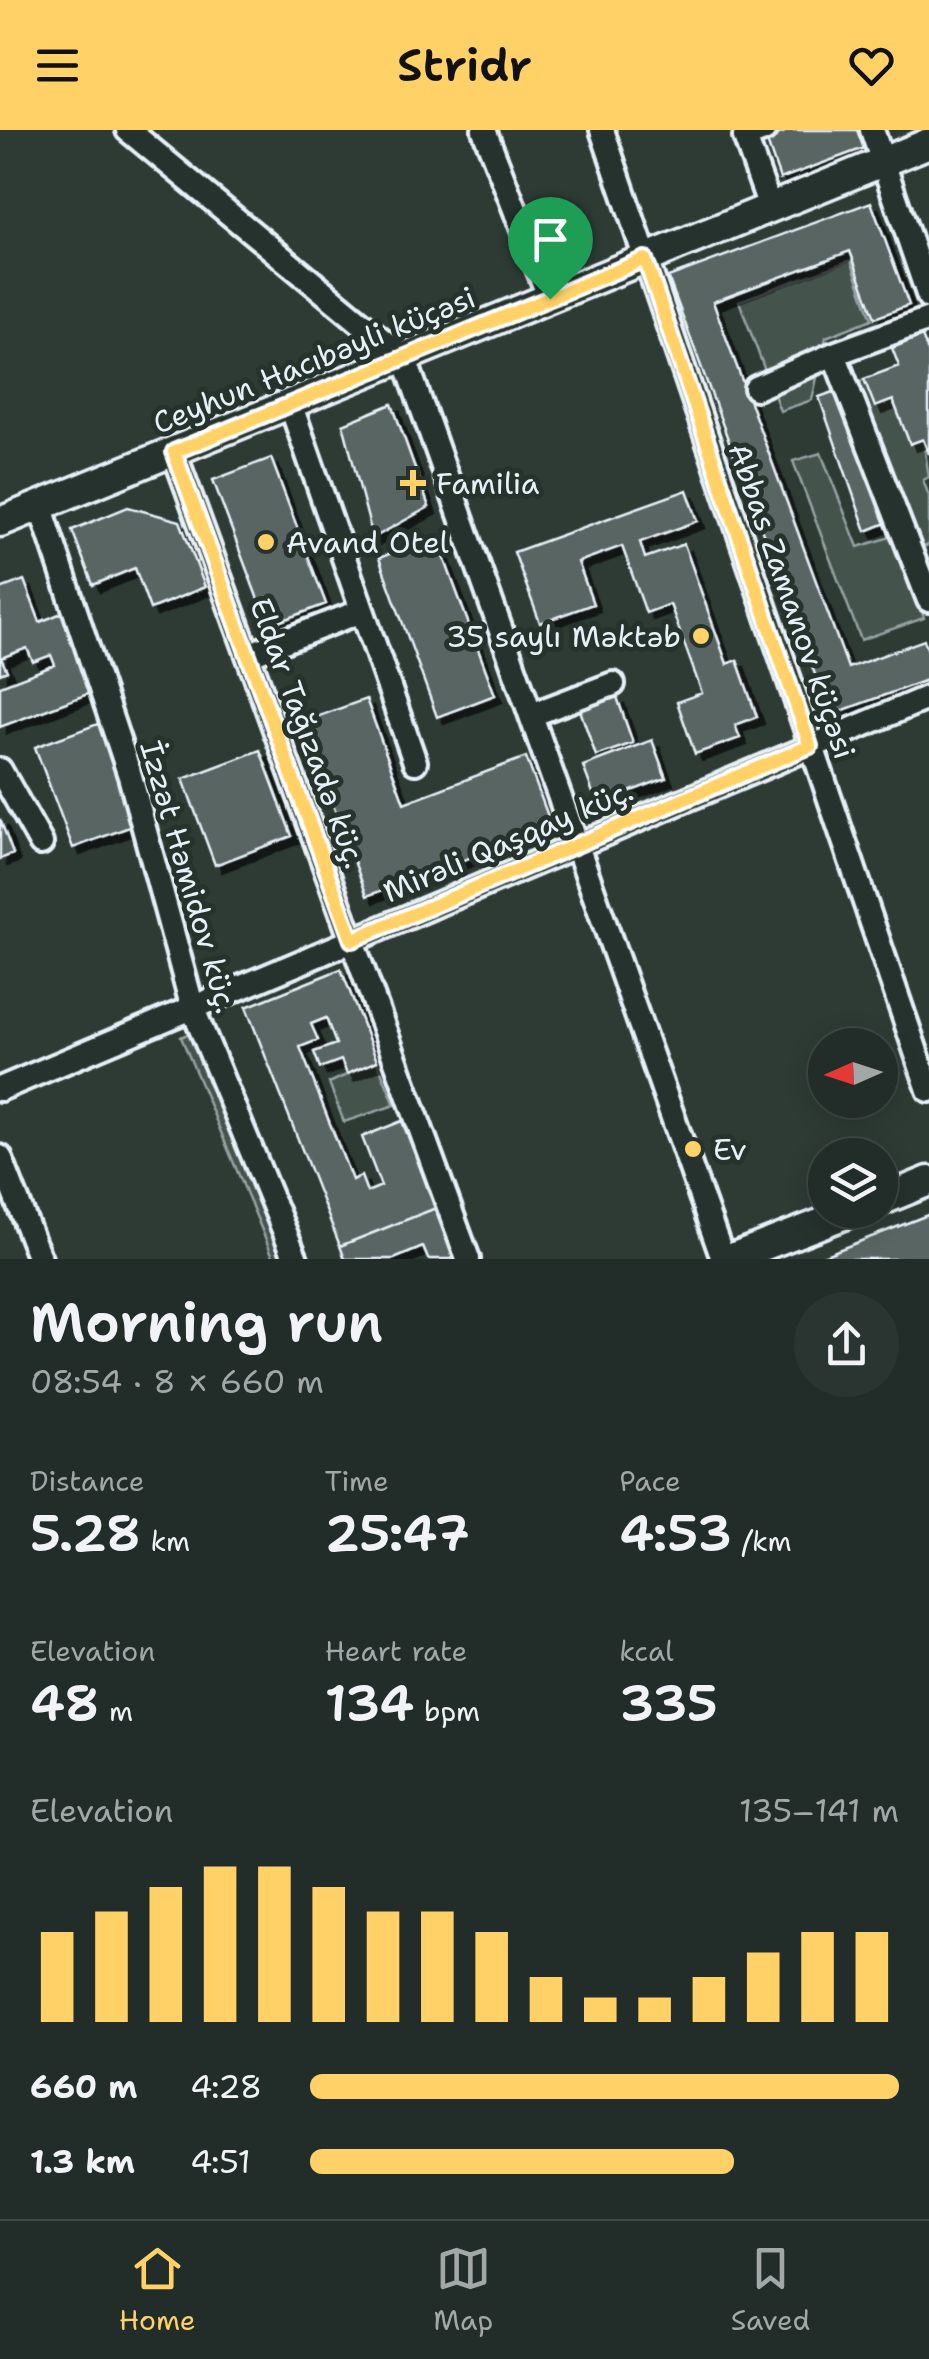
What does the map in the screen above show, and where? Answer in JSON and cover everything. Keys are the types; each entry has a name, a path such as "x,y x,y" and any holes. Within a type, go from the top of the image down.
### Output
{"main road":[{"name":"Ceyhun Hacıbəyli küçəsi","path":"0,522 929,143"},
{"path":"898,1193 929,1182"},
{"path":"726,1259 808,1228"}],"street":[{"path":"128,130 405,359 726,1259"},
{"path":"484,130 550,299"},
{"name":"Abbas Zamanov küçəsi","path":"602,130 929,1090"},
{"path":"872,130 928,294"},
{"path":"751,132 770,207"},
{"path":"756,388 929,319"},
{"path":"834,354 929,600"},
{"path":"291,406 359,612 415,762"},
{"name":"Eldar Tağızadə küç.","path":"174,452 468,1259"},
{"name":"İzzət Həmidov küç.","path":"40,505 130,776 193,1009 296,1259"},
{"path":"248,656 359,612"},
{"path":"531,714 613,684"},
{"name":"Mirəli Qaşqay küç.","path":"0,1089 929,697"},
{"path":"0,770 41,843"},
{"path":"0,1157 40,1259"}],"shaded area":[{"path":"851,260 872,319 826,337 812,400 780,411 739,301"},
{"path":"864,379 893,400 910,444 923,439 929,477 923,480 929,496 929,545 919,548 857,384"},
{"path":"821,453 858,547 897,535 924,618 861,640 793,461"},
{"path":"201,1028 295,1259 274,1259 181,1037"},
{"path":"377,1061 395,1105 344,1122 329,1083"}],"building":[{"path":"790,130 857,130 864,148 780,179 766,139"},
{"path":"871,202 909,305 875,318 850,251 713,302 848,668 924,640 929,653 929,679 830,715 668,277"},
{"path":"922,336 929,354 929,454 923,439 910,444 893,400 875,407 864,379 899,366 892,348"},
{"path":"839,390 886,523 866,531 819,397"},
{"path":"392,404 429,507 373,538 343,424"},
{"path":"271,458 326,604 268,626 213,480"},
{"path":"687,490 698,521 640,542 645,558 684,544 727,664 737,660 757,717 735,725 740,738 695,754 677,702 702,693 670,604 646,613 622,546 578,562 593,604 540,623 514,552"},
{"path":"128,507 180,521 205,587 150,609 135,568 93,585 72,530"},
{"path":"436,536 495,695 437,717 379,558"},
{"path":"24,580 40,622 64,612 93,692 0,727 0,686 55,665 51,655 33,662 27,648 1,658 7,671 0,674 0,589"},
{"path":"617,697 633,743 596,756 580,710"},
{"path":"366,699 404,803 526,757 552,827 367,896 302,722"},
{"path":"103,722 140,823 73,848 35,747"},
{"path":"652,740 666,778 597,804 583,766"},
{"path":"260,750 292,836 215,865 183,779"},
{"path":"0,819 13,854 0,859"},
{"path":"341,969 377,1061 347,1074 341,1060 320,1068 314,1052 336,1044 326,1018 311,1024 318,1040 300,1047 352,1180 361,1176 367,1192 381,1186 362,1137 402,1121 436,1208 340,1246 246,1007"},
{"path":"436,1208 456,1259 428,1259 423,1247 394,1259 345,1259 340,1246"},
{"path":"929,1214 929,1259 815,1259 898,1228"}],"place":[{"name":"Familia","path":"413,483"},
{"name":"Avand Otel","path":"266,542"},
{"name":"35 saylı Məktəb","path":"701,636"},
{"name":"Ev","path":"693,1149"}],"route":[{"path":"645,259 810,746 352,940 174,452 550,299 645,259"}]}
